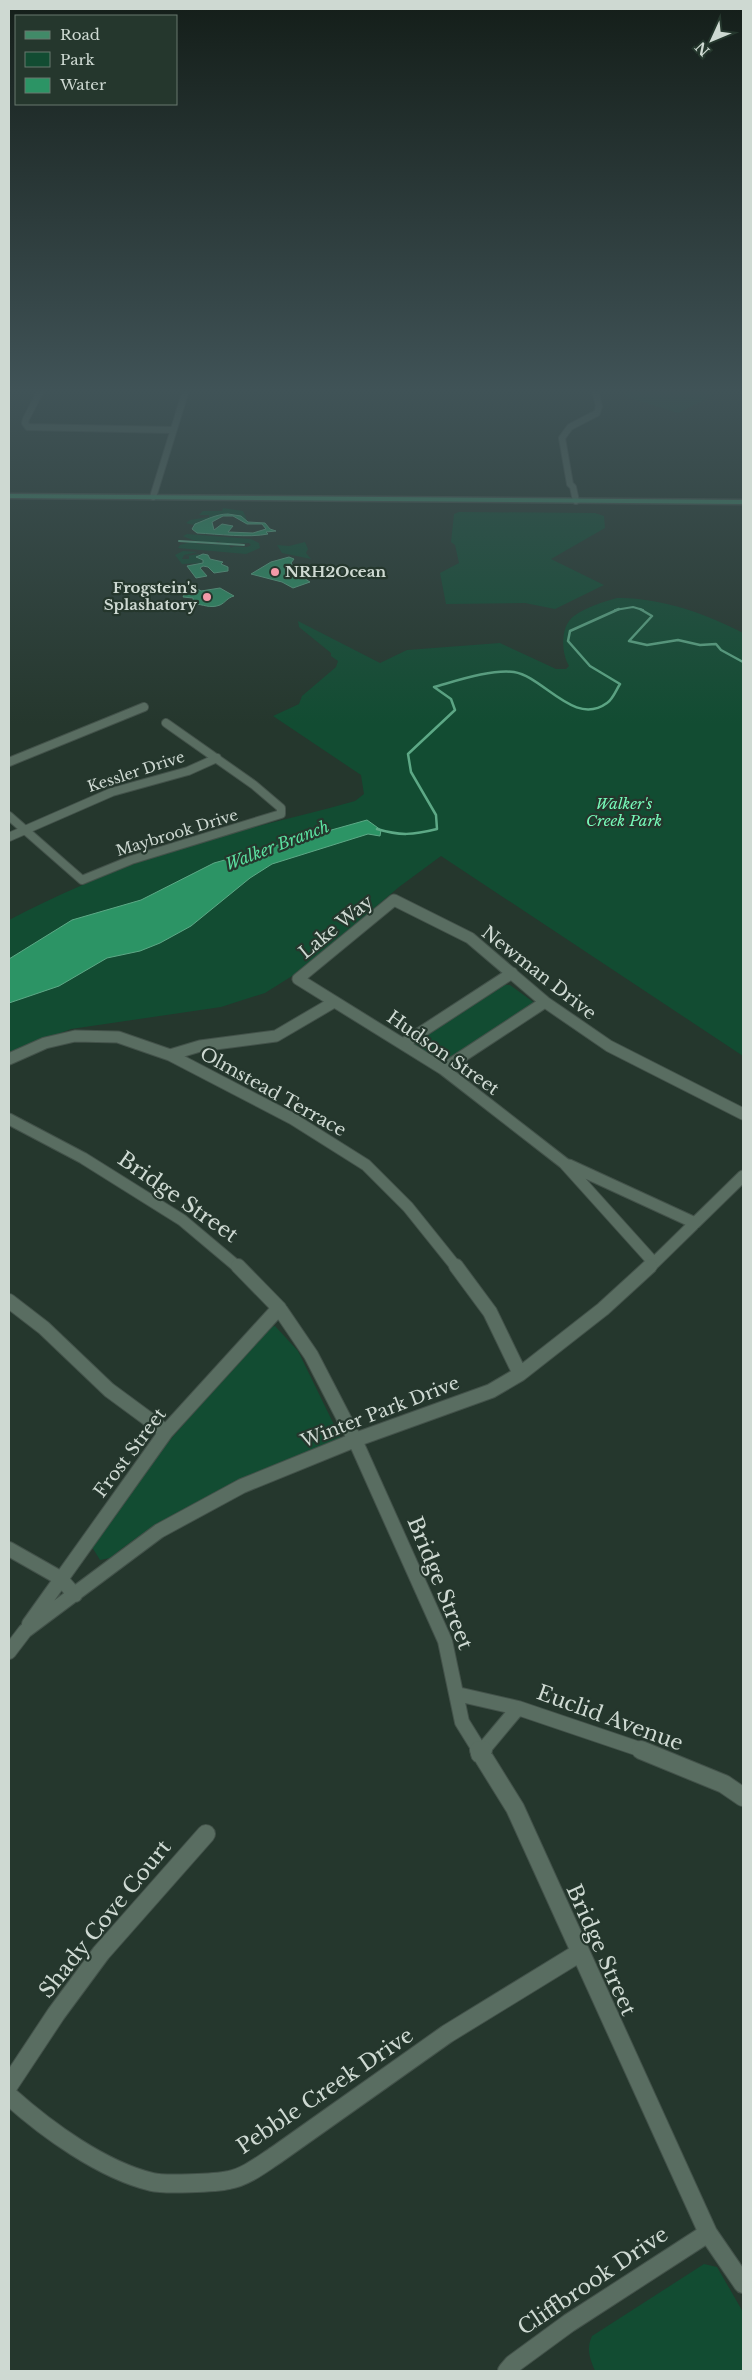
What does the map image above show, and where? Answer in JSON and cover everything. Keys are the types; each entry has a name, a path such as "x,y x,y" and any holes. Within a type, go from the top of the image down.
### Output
{"main road":[{"path":"585,501 743,502"}],"street":[{"path":"9,754 141,704 9,762"},
{"path":"166,722 217,758"},
{"name":"Maybrook Drive","path":"24,830 82,880 131,860 281,814 280,808 271,799 217,758"},
{"name":"Kessler Drive","path":"9,836 112,792 188,771 217,758"},
{"path":"9,816 24,830"},
{"name":"Newman Drive","path":"394,900 470,938 544,1002 609,1046 743,1114"},
{"name":"Lake Way","path":"298,979 394,900"},
{"path":"403,1044 512,973"},
{"name":"Hudson Street","path":"298,979 443,1070 564,1163 654,1263"},
{"path":"9,1059 45,1043 75,1036 93,1035 118,1036 170,1055 200,1046 276,1036 334,1002"},
{"path":"443,1070 544,1002"},
{"name":"Olmstead Terrace","path":"170,1055 294,1118 366,1165 408,1207 445,1250 490,1312 520,1374"},
{"name":"Bridge Street","path":"9,1119 84,1158 182,1220 230,1258 279,1308 311,1355 356,1440 445,1641 462,1722 515,1808 579,1953 708,2233 743,2284"},
{"name":"Hudson Street","path":"564,1163 695,1223"},
{"name":"Winter Park Drive","path":"9,1652 25,1631 76,1595 122,1557 176,1521 242,1486 356,1440 491,1390 520,1374 602,1309 654,1263 743,1176"},
{"path":"9,1302 44,1328 109,1390 166,1432"},
{"name":"Frost Street","path":"25,1631 60,1578 166,1432 279,1308"},
{"path":"9,1549 60,1578 76,1595"},
{"name":"Euclid Avenue","path":"457,1694 518,1708 656,1755 724,1784 743,1797"},
{"path":"480,1754 518,1708"},
{"name":"Shady Cove Court","path":"9,2085 56,2014 101,1953 206,1834"},
{"name":"Pebble Creek Drive","path":"9,2096 28,2112 107,2167 154,2183 229,2180 247,2173 276,2155 447,2034 579,1953"},
{"name":"Cliffbrook Drive","path":"507,2371 513,2364 569,2323 708,2233"}],"green space":[{"path":"223,508 243,511 247,520 233,514 217,515 193,525 186,523 190,520 209,517 209,515 199,515 203,511 222,511"},
{"path":"459,512 595,513 604,516 605,528 551,559 604,585 555,609 525,603 446,604 440,573 459,563 455,545 451,542 454,514"},
{"path":"187,534 251,539 259,543 260,548 246,554 178,548 180,545 195,541 197,544 229,545 231,548 251,545 249,543 224,544 218,541 211,543 201,542 183,536"},
{"path":"305,542 308,549 306,553 311,559 282,553 277,545 289,546"},
{"path":"183,551 198,552 184,555 182,559 189,559 189,556 185,556 200,554 196,558 203,560 203,563 182,564 175,555"},
{"name":"Walker's Creek Park","path":"617,598 649,600 682,608 714,619 743,633 743,1056 441,856 399,887 300,971 265,993 221,1007 71,1029 9,1053 9,920 81,885 156,856 355,801 364,794 361,775 273,716 299,704 302,696 336,667 338,661 299,627 298,621 380,663 407,650 500,643 556,669 566,669 569,666 564,654 563,640 569,620 589,607"},
{"path":"505,985 510,985 536,1004 444,1065 413,1044"},
{"path":"275,1326 298,1351 341,1439 329,1446 215,1493 187,1507 135,1539 110,1558 100,1560 92,1547 158,1454 267,1328"},
{"path":"704,2264 717,2267 743,2312 743,2371 595,2371 589,2350 592,2336"}],"water":[{"path":"224,514 241,516 248,522 265,523 270,529 276,531 266,532 268,534 243,536 197,533 192,529 195,524","holes":["223,516 233,516 247,524 262,524 266,529 253,533 228,532 233,526 222,524 214,530 212,522"]},
{"path":"203,554 208,555 210,559 223,562 221,564 228,567 228,571 214,573 208,567 203,566 200,568 207,576 196,578 187,566 203,563 203,560 196,557"},
{"name":"NRH2Ocean","path":"289,557 294,559 291,563 299,575 310,582 293,588 282,582 251,574 271,562"},
{"name":"Frogstein's Splashatory","path":"196,588 201,591 220,588 234,596 216,606 194,604 193,598 183,597 185,593 195,591"},
{"path":"367,820 381,830 380,836 368,834 272,864 250,878 191,926 160,943 140,951 107,958 59,986 9,1003 9,959 72,920 141,900 214,863"}],"waterway":[{"path":"179,541 244,545"},
{"name":"Walker Branch","path":"618,610 633,607 640,609"},
{"name":"Walker Branch","path":"640,609 652,616 629,641 647,645 678,640 700,645 716,644 721,650 743,662"},
{"name":"Walker Branch","path":"377,829 407,834 437,829 436,815 411,772 408,754 455,710 451,699 434,687 484,674 514,672 537,682 571,705 583,709 595,709 607,703 613,697 620,684 590,666 568,641 570,631 618,610"}],"place":[{"name":"NRH2Ocean","path":"275,572"},
{"name":"Frogstein's Splashatory","path":"207,597"}]}
